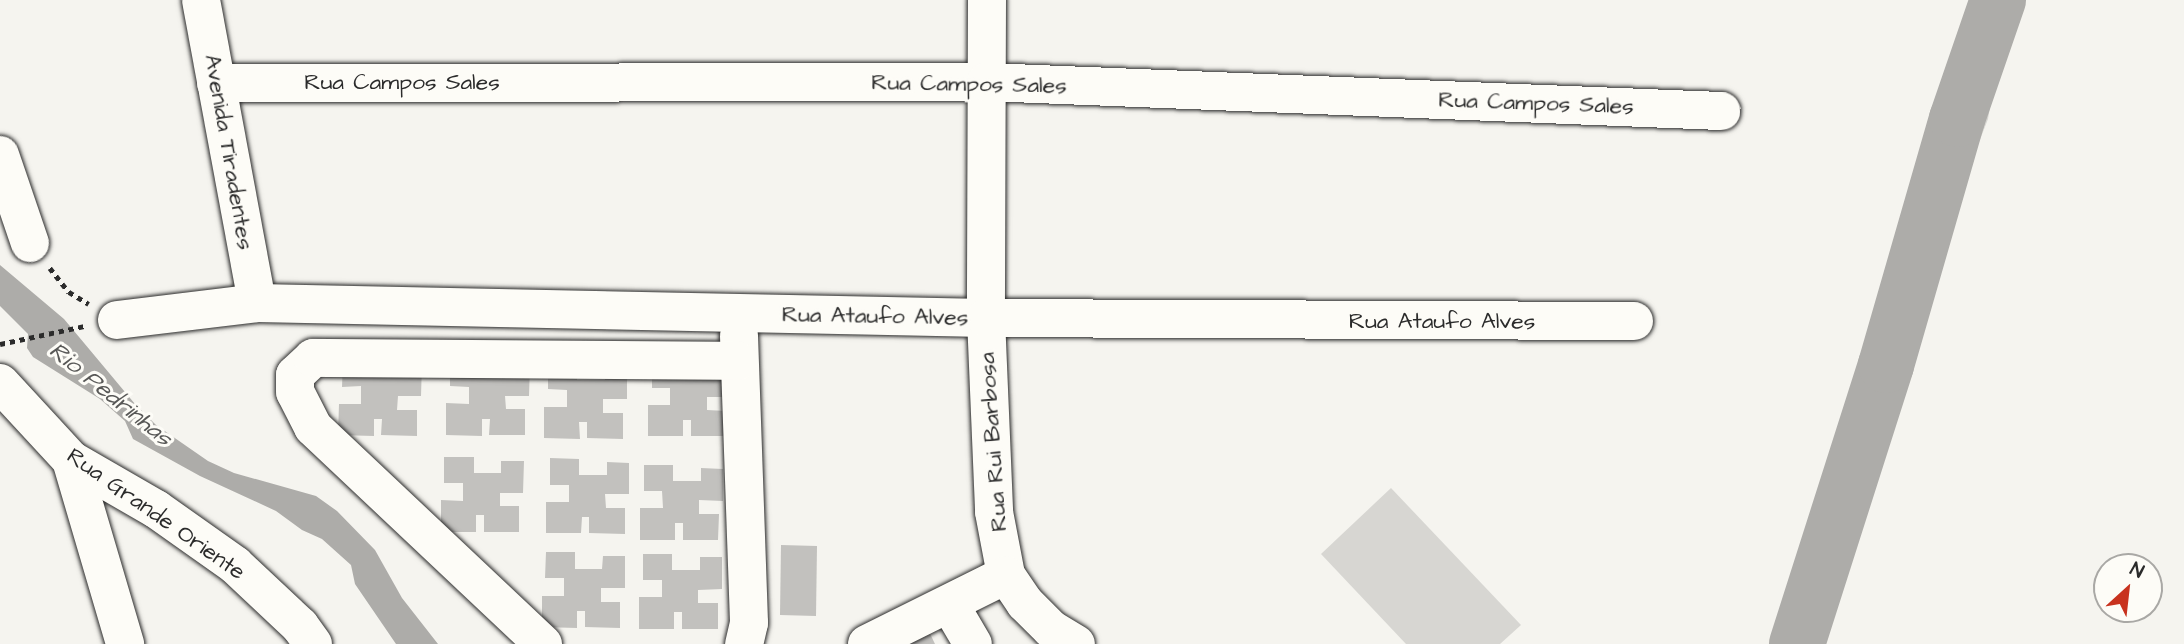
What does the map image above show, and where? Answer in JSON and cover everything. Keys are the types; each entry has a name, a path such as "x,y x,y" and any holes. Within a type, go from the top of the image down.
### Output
{"street":[{"name":"Avenida Tiradentes","path":"201,0 257,303"},
{"name":"Rua Rui Barbosa","path":"986,0 986,318 994,512 1006,575 1025,603 1042,621 1076,644"},
{"name":"Rua Campos Sales","path":"216,83 986,82 1721,111"},
{"path":"0,155 30,243"},
{"name":"Rua Ataufo Alves","path":"103,323 257,303 986,318 1634,321"},
{"path":"740,313 738,361 749,623 744,644"},
{"path":"544,644 313,427 295,392 295,375 302,365 313,358 738,361"},
{"name":"Rua Grande Oriente","path":"0,383 71,460 156,509 235,565 300,626 313,644"},
{"path":"71,460 125,644"},
{"path":"867,644 1006,575"},
{"path":"950,605 973,644"}],"path":[{"path":"30,243 69,292 103,323"},
{"path":"0,344 103,323"}],"shaded area":[{"path":"1979,0 2015,0 2004,25 1988,119 1960,191 1928,256 1909,328 1904,374 1831,576 1814,644 1774,644 1864,365 1923,151"},
{"path":"1391,488 1521,625 1500,644 1406,644 1321,554"}],"water":[{"name":"Rio Pedrinhas","path":"0,265 64,319 156,425 208,461 234,473 316,496 337,511 375,550 402,598 438,644 396,644 355,584 351,565 322,539 302,530 276,511 200,476 133,439 125,421 100,399 33,357 27,348 28,334 0,306"}],"building":[{"path":"343,360 422,364 421,396 398,396 397,410 417,410 417,436 381,435 382,419 374,419 374,436 338,435 339,404 361,404 361,386 342,387"},
{"path":"450,360 530,365 529,396 505,396 506,409 525,409 525,435 489,435 490,419 482,419 482,436 446,435 446,403 469,404 469,387 450,386"},
{"path":"652,361 731,366 731,397 707,397 707,410 726,411 726,436 691,436 691,420 683,420 683,436 648,436 648,405 670,405 670,388 652,388"},
{"path":"548,363 577,363 577,380 605,380 605,367 627,368 627,399 603,399 603,413 623,413 623,439 587,438 587,422 579,422 580,439 544,438 544,407 567,407 567,390 548,389"},
{"path":"444,457 474,457 474,473 501,473 501,461 524,461 523,493 500,493 500,506 519,506 519,532 484,532 484,515 476,515 476,532 441,532 441,500 463,501 463,483 444,483"},
{"path":"550,458 579,459 579,475 607,475 607,462 629,463 629,494 605,494 606,508 625,508 625,534 589,533 589,517 582,517 581,533 546,533 546,502 569,502 569,485 550,485"},
{"path":"644,465 673,465 673,481 701,481 701,468 723,469 723,501 699,500 699,514 719,514 718,540 683,540 683,523 675,523 675,540 640,540 640,508 663,508 662,491 644,491"},
{"path":"781,545 817,546 816,616 780,615"},
{"path":"546,552 575,552 575,569 602,569 603,556 625,556 625,588 601,588 601,602 620,602 620,628 585,627 585,611 577,611 577,628 542,627 542,596 564,596 564,578 545,578"},
{"path":"643,554 672,554 672,570 700,570 700,557 722,557 722,589 698,590 698,603 718,603 718,629 682,629 682,612 674,612 674,629 639,629 639,597 662,597 662,580 643,580"},
{"path":"924,621 935,644 875,644"}],"waterway":[{"path":"1797,644 1886,365 1957,119 1998,0"}]}
